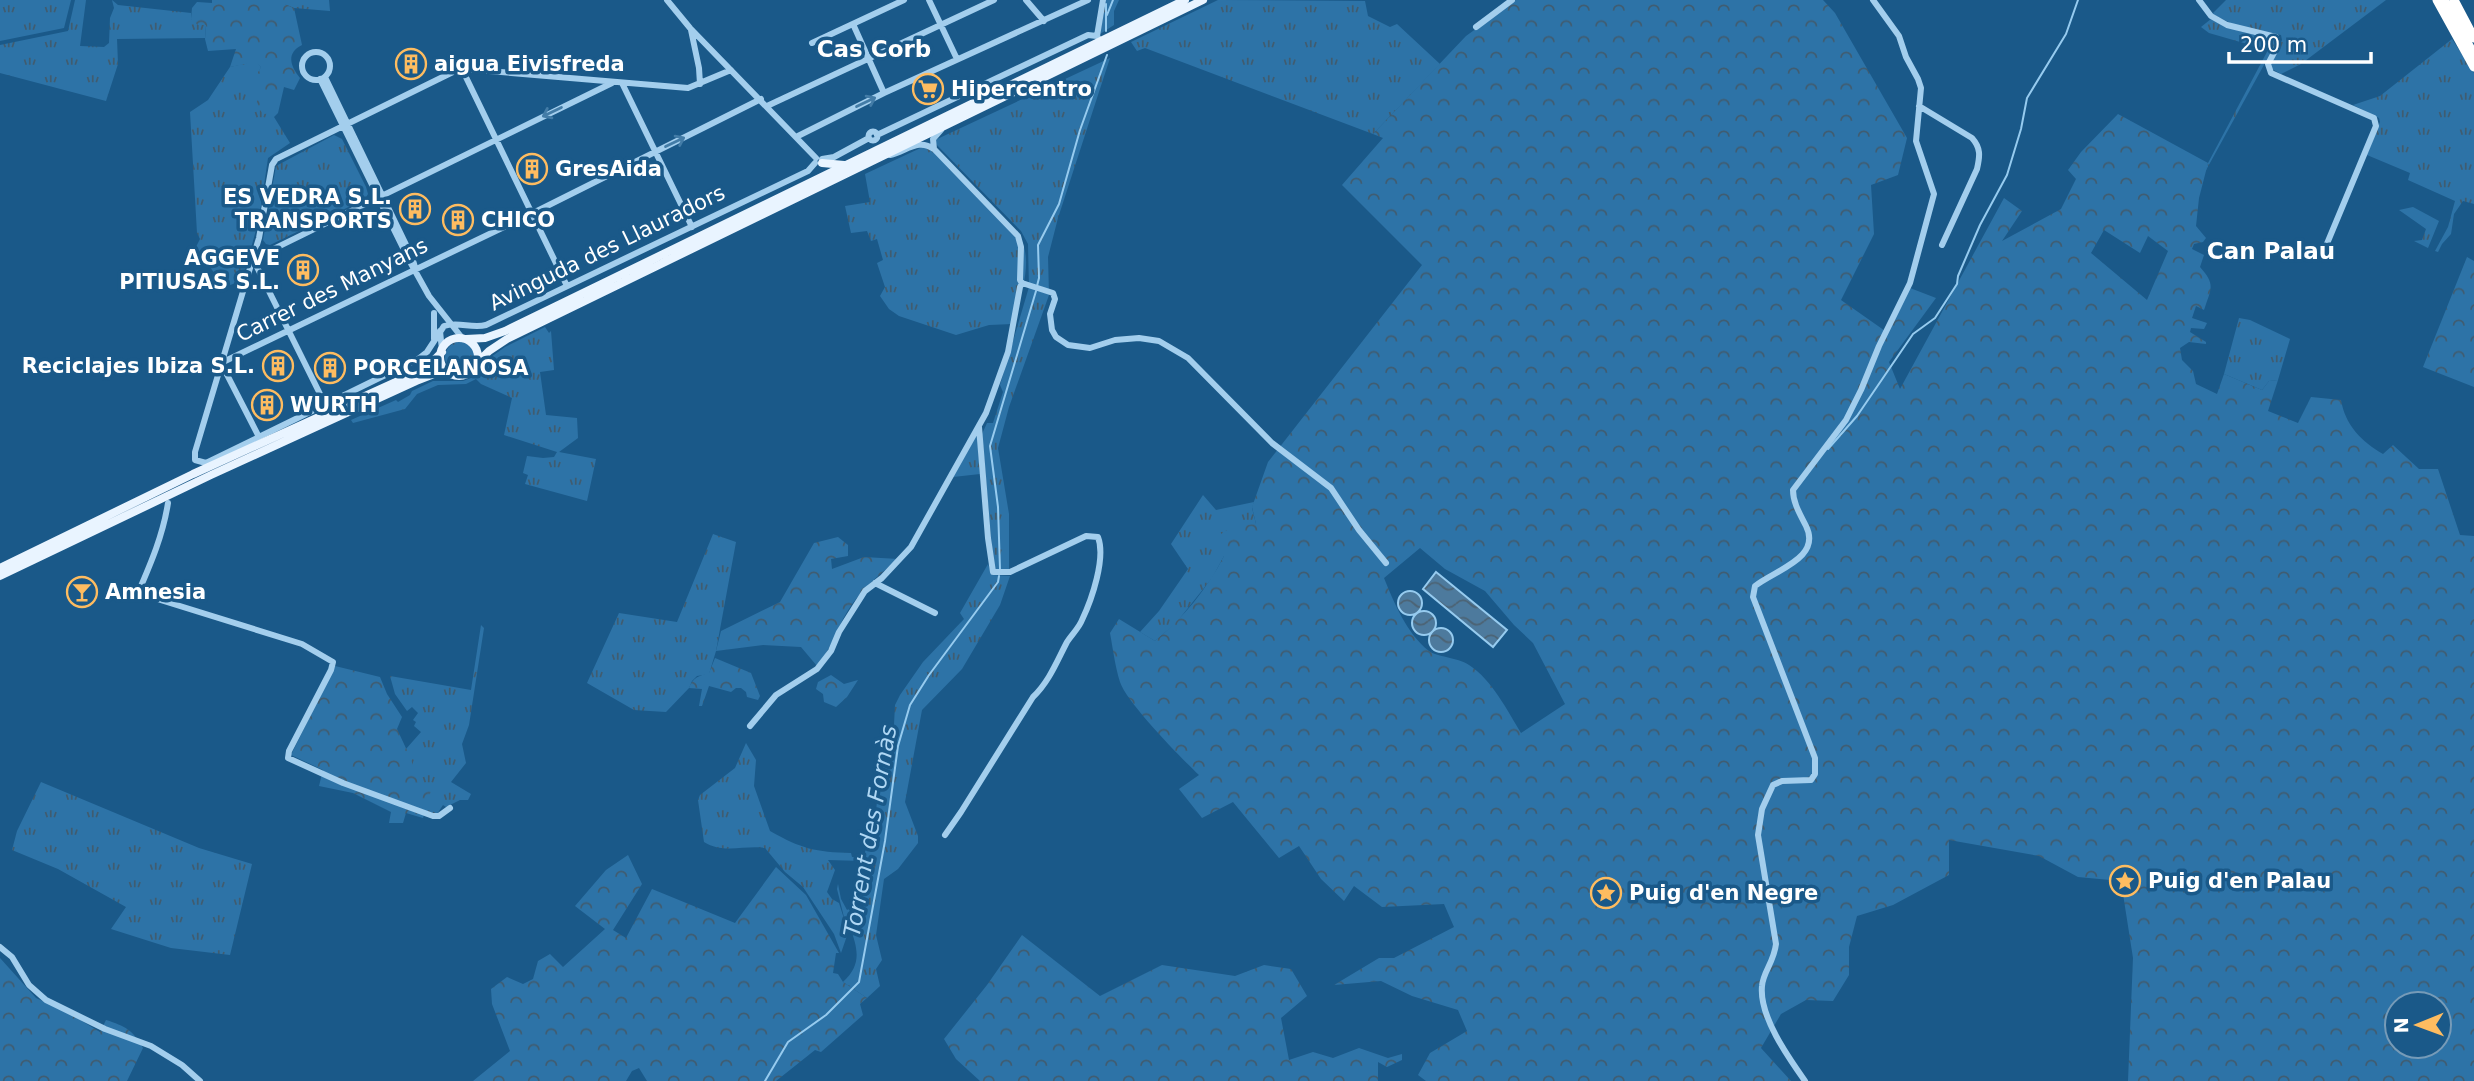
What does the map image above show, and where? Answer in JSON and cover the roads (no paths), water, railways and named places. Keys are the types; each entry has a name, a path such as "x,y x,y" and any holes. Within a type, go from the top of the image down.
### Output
{"highway":[{"path":"2437,0 2474,67"},
{"path":"2444,0 2474,55"},
{"path":"2454,0 2474,38"}],"main road":[{"path":"0,576 211,475 429,376 466,374 489,351 507,339 944,127 1102,41 1203,0"},
{"path":"0,568 193,474 423,369 450,341 480,340 498,335 1182,1"},
{"path":"813,181 819,171 819,161 847,165"},
{"path":"464,339 475,347 477,363"},
{"path":"442,351 442,364 450,373"}],"street":[{"path":"667,0 690,28 819,161"},
{"path":"812,43 904,0"},
{"path":"929,0 957,59"},
{"path":"768,106 994,0"},
{"path":"1026,0 1044,21"},
{"path":"796,136 1088,0"},
{"path":"1102,41 1103,0"},
{"path":"1476,27 1512,0"},
{"path":"1805,1081 1781,1046 1762,998 1761,984 1774,958 1776,944 1758,835 1762,809 1773,785 1782,780 1811,780 1815,774 1815,765 1789,687 1753,597 1755,586 1802,555 1810,544 1810,535 1793,498 1793,490 1846,420 1910,283 1934,194 1916,141 1921,88 1899,36 1873,0"},
{"path":"2199,0 2211,16 2227,24 2276,37 2278,45 2267,64 2271,73 2374,118 2376,126 2321,258"},
{"path":"853,24 884,93"},
{"path":"690,28 700,83"},
{"name":"Avinguda des Llauradors","path":"450,324 480,327 486,325 566,286 579,283 807,171 819,161 834,157 869,138 875,139 877,135 1088,35 1102,41"},
{"path":"312,52 321,52 328,57 330,70 323,78 311,79 304,72 303,62 312,52"},
{"path":"434,313 433,343 418,359 206,463 195,460 195,452 253,259 273,162 462,69 688,88 731,70"},
{"path":"462,69 566,286"},
{"path":"323,78 429,296 464,339"},
{"path":"583,79 588,87 588,94"},
{"path":"253,259 588,94 618,83"},
{"path":"618,83 692,227"},
{"path":"960,95 964,101 976,102"},
{"name":"Carrer des Manyans","path":"221,363 531,214 761,99"},
{"path":"1919,106 1972,138 1978,145 1980,158 1977,169 1942,245"},
{"path":"934,149 933,139 944,127"},
{"path":"880,158 918,144 926,144 934,149 1018,236 1021,247 1020,280 1025,285 1051,291 1055,299 1050,314 1052,330 1060,341 1090,348 1115,340 1139,338 1159,341 1188,358 1272,443 1331,488 1359,530 1386,563"},
{"path":"253,259 325,404"},
{"path":"579,283 584,293"},
{"path":"750,726 776,695 817,668 831,651 854,605 911,547 986,413 1008,352 1020,287 1025,285"},
{"path":"429,296 440,330 442,351"},
{"path":"423,369 440,330 450,324"},
{"path":"221,363 259,437"},
{"path":"945,835 1033,697 1044,687 1070,638 1083,620 1101,562 1100,541 1093,535 1010,572 993,572 979,425"},
{"path":"168,503 156,551 138,593 302,644 333,662 288,758 343,783 433,816 439,816 450,808"},
{"path":"875,583 935,613"},
{"path":"0,947 12,957 29,985 46,1000 105,1029 151,1046 182,1065 200,1081"}],"water":[{"path":"1436,572 1507,630 1493,647 1423,589"},
{"path":"1410,591 1418,595 1422,603 1418,611 1410,615 1402,611 1398,603 1402,595"},
{"path":"1424,611 1432,615 1436,623 1432,631 1424,635 1416,631 1412,623 1416,615"},
{"path":"1441,628 1449,632 1453,640 1449,648 1441,652 1433,648 1429,640 1433,632"}],"waterway":[{"name":"Torrent des Fornàs","path":"1107,15 1113,0"},
{"path":"1828,449 1857,416 1913,334 1935,318 1957,284 1980,225 2007,175 2027,98 2066,34 2078,0"},
{"name":"Torrent des Fornàs","path":"1106,4 1106,31"},
{"name":"Torrent des Fornàs","path":"1037,286 1038,245 1059,204 1080,130 1107,55"},
{"name":"Torrent des Fornàs","path":"1000,569 998,507 990,446 1036,291"},
{"name":"Torrent des Fornàs","path":"765,1081 788,1042 826,1015 859,982 885,841 898,746 910,705 998,582 999,576"}],"place":[{"name":"aigua Eivisfreda","path":"411,64"},
{"name":"Hipercentro","path":"928,89"},
{"name":"GresAida","path":"532,169"},
{"name":"ES VEDRA S.L. TRANSPORTS","path":"415,209"},
{"name":"CHICO","path":"458,220"},
{"name":"AGGEVE PITIUSAS S.L.","path":"303,270"},
{"name":"Reciclajes Ibiza S.L.","path":"278,366"},
{"name":"PORCELANOSA","path":"330,368"},
{"name":"WURTH","path":"267,405"},
{"name":"Amnesia","path":"82,592"},
{"name":"Puig d'en Palau","path":"2125,881"},
{"name":"Puig d'en Negre","path":"1606,893"}],"district":[{"name":"Cas Corb","path":"874,49"},
{"name":"Can Palau","path":"2271,251"}]}
